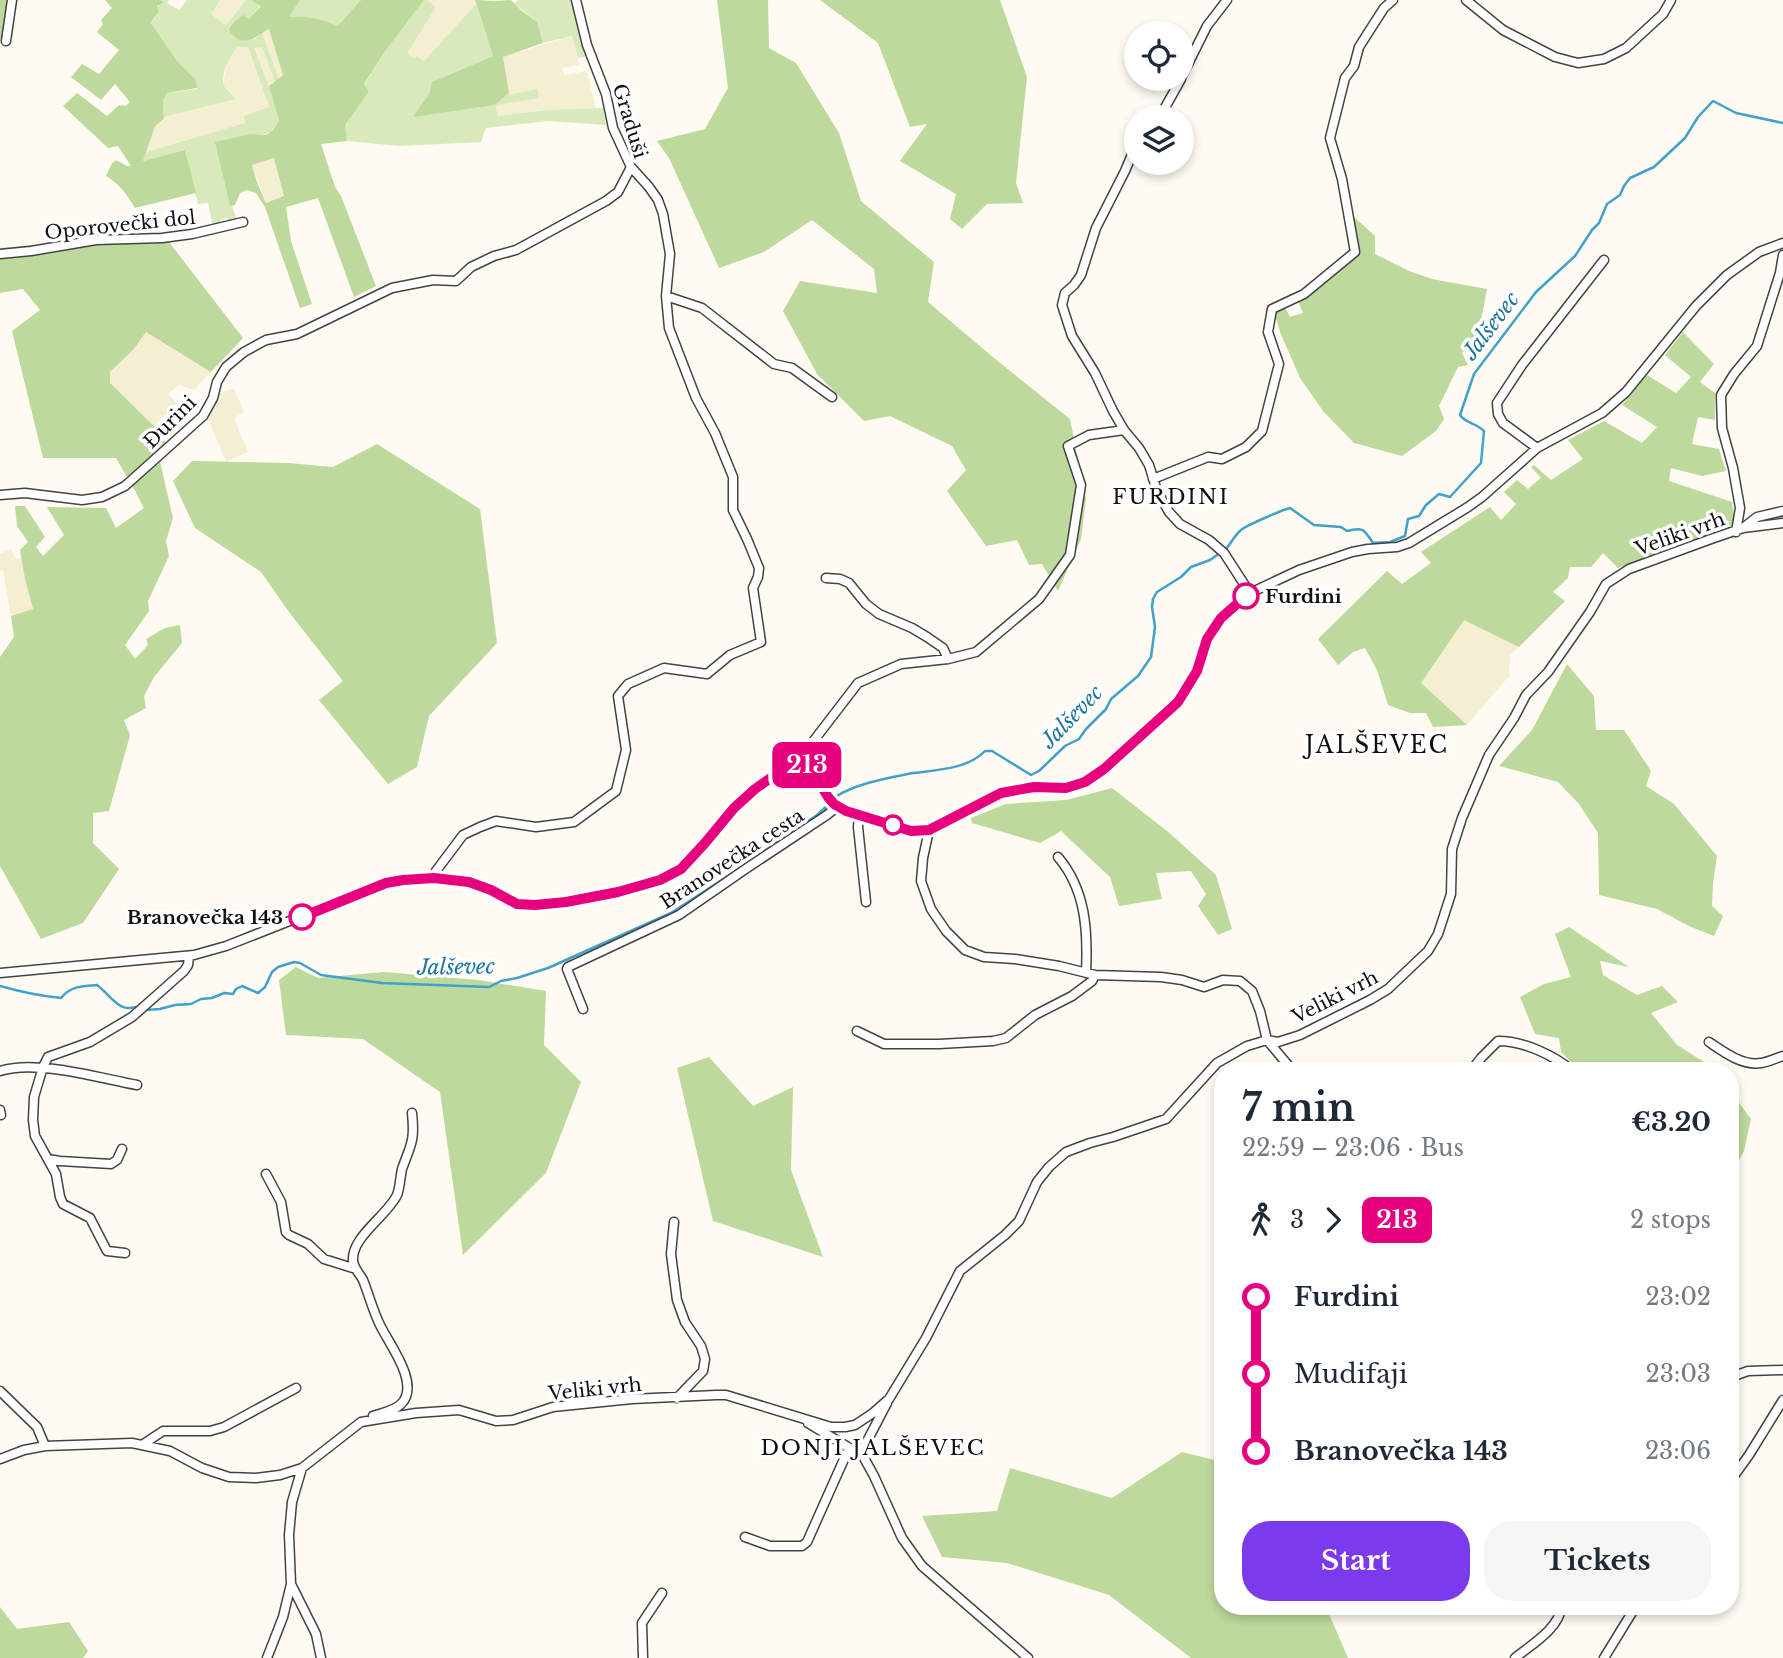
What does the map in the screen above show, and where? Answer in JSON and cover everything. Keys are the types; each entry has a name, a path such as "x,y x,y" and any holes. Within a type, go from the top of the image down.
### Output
{"street":[{"path":"6,41 12,0"},
{"name":"Graduši","path":"456,281 471,267 494,256 516,250 606,201 618,192 631,167 613,128 606,94 587,45 576,0"},
{"path":"1194,52 1207,26 1227,0"},
{"path":"1153,478 1208,457 1222,459 1247,447 1262,432 1279,364 1268,331 1272,309 1304,294 1355,252 1342,179 1330,138 1345,78 1354,66 1359,47 1384,8 1393,0"},
{"path":"1466,0 1503,30 1555,57 1578,62 1604,59 1626,48 1663,14 1671,0"},
{"path":"434,878 436,871 463,835 496,821 536,827 574,822 616,791 626,750 618,696 628,684 664,668 707,674 730,655 761,642 753,588 759,568 733,510 733,477 715,433 696,398 669,328 666,296 670,254 663,214 649,187 631,167"},
{"path":"1124,173 1096,228 1081,275 1065,293 1062,305 1072,337 1095,373 1124,430 1149,465 1157,491 1168,512 1180,524 1209,540 1224,553 1248,594"},
{"name":"Oporovečki dol","path":"0,254 96,240 162,238 214,230 243,222"},
{"path":"1124,430 1089,435 1068,446 1082,485 1070,555 1039,599 976,652 948,659 901,664 859,683 836,710 805,752 803,763 810,767 833,802 846,811 911,831 929,830 1001,793 1034,787 1066,788 1085,782 1104,769 1178,702 1197,671 1207,639 1221,618 1248,594 1299,570 1352,552 1409,544 1482,497 1537,448 1602,413 1626,392 1696,306 1727,275 1759,252 1783,243"},
{"path":"1739,530 1741,508 1722,428 1721,394 1757,346 1783,255"},
{"path":"1537,448 1503,423 1498,414 1497,403 1522,365 1604,260"},
{"name":"Đurini","path":"0,495 25,493 82,500 102,497 125,486 203,416 214,398 217,382 226,368 244,352 266,340 297,334 392,288 433,280 456,281"},
{"path":"666,296 702,308 774,364 792,368 832,397"},
{"name":"Veliki vrh","path":"1739,530 1757,517 1783,511"},
{"name":"Veliki vrh","path":"1219,1062 1247,1046 1267,1040 1278,1042 1300,1035 1379,995 1404,975 1427,951 1438,933 1451,894 1452,849 1489,755 1526,695 1548,672 1606,584 1629,569 1711,539 1739,530 1783,523"},
{"path":"826,578 849,583 866,604 879,614 927,637 943,648 948,659"},
{"name":"Branovečka cesta","path":"0,973 189,956 238,942 386,883 434,878 469,882 517,904 535,905 618,892 660,880 681,869 734,808 755,789 779,772 797,763 803,763"},
{"name":"Branovečka cesta","path":"583,1009 568,967 679,915 827,815 833,802"},
{"path":"859,815 866,902"},
{"path":"929,830 921,881 931,909 946,931 965,950 984,957 1015,959 1091,974 1161,977 1204,987 1223,980 1240,981 1252,991 1261,1011 1267,1040 1285,1062"},
{"path":"857,1031 884,1044 993,1041 1006,1038 1035,1016 1072,996 1092,981 1082,901 1077,885 1058,857"},
{"path":"125,1252 107,1251 90,1218 63,1204 56,1174 34,1136 34,1097 48,1056 90,1042 132,1017 184,971 189,956"},
{"path":"1478,1062 1498,1041 1513,1041 1558,1062"},
{"path":"1709,1042 1728,1055 1747,1062 1760,1063 1783,1056"},
{"name":"Veliki vrh","path":"797,1417 863,1456 863,1448 926,1338 960,1270 1019,1221 1037,1182 1049,1167 1066,1152 1166,1119 1214,1066"},
{"path":"0,1071 9,1068 43,1067 137,1085"},
{"path":"360,1422 396,1408 406,1396 405,1371 379,1323 353,1261 357,1245 397,1195 412,1144 412,1113"},
{"path":"48,1159 111,1164 117,1160 122,1149"},
{"path":"266,1174 281,1202 286,1232 308,1244 324,1259 356,1269"},
{"path":"674,1222 671,1254 677,1300 685,1322 701,1346 705,1359 704,1371 677,1398"},
{"path":"1739,1374 1748,1371 1783,1370"},
{"path":"142,1445 163,1431 224,1427 296,1388"},
{"path":"0,1391 37,1427 45,1446"},
{"name":"Veliki vrh","path":"0,1459 45,1446 132,1443 170,1451 202,1468 229,1477 256,1478 280,1475 302,1468 360,1422 416,1413 459,1409 496,1421 513,1420 553,1406 726,1395 831,1427 845,1427 863,1420 889,1399"},
{"path":"1739,1469 1783,1400"},
{"path":"745,1538 770,1546 802,1546 807,1542 849,1448"},
{"path":"863,1456 902,1538 922,1566 1028,1658"},
{"path":"267,1658 284,1617 291,1584 289,1535 292,1502 302,1468"},
{"path":"291,1584 316,1634 321,1658"},
{"path":"643,1658 642,1623 662,1593"},
{"path":"1515,1658 1552,1628 1560,1615"},
{"path":"1604,1658 1630,1615"}],"shaded area":[{"path":"220,0 246,0 226,25 211,14"},
{"path":"427,0 475,0 476,4 424,61 414,59 406,53 436,7"},
{"path":"269,29 284,75 279,79 262,33"},
{"path":"572,36 579,65 563,68 564,75 587,71 596,109 547,110 497,116 495,105 539,97 538,89 507,95 509,92 502,57"},
{"path":"262,46 275,82 269,86 254,49"},
{"path":"238,47 248,47 269,108 245,116 246,123 146,152 155,125 164,120 164,117 235,99 224,85 224,80 226,64"},
{"path":"275,158 284,197 266,203 252,164"},
{"path":"146,332 211,372 194,390 179,385 168,394 177,403 154,426 109,383 110,372 133,350"},
{"path":"234,388 244,412 234,418 248,452 226,462 206,414 218,394"},
{"path":"11,549 16,559 22,558 33,609 11,616 3,570 0,571 0,554"},
{"path":"1464,619 1519,647 1510,655 1509,676 1467,725 1420,683"}],"green space":[{"path":"0,0 10,0 4,39 0,39"},
{"path":"105,0 164,2 157,6 158,12 151,23 177,61 196,80 197,88 167,93 163,101 164,119 155,126 143,161 185,150 196,193 135,208 119,186 106,176 116,160 131,166 118,146 108,148 63,106 77,93 107,116 119,105 126,106 130,102 115,84 101,100 71,77 82,64 99,74 119,50 97,32 103,24 101,20 112,8"},
{"path":"161,0 169,0 167,3 179,10 187,0 220,0 211,14 226,25 246,0 261,5 249,19 254,40 262,33 279,79 275,82 262,47 254,48 279,121 271,131 260,135 230,205 237,221 229,223 227,218 220,220 221,225 213,227 208,203 198,204 185,150 143,161 146,152 245,123 244,116 269,107 248,47 238,47 226,64 223,75 225,87 236,99 164,117 163,101 167,93 197,89 196,80 177,61 151,23 157,7 163,1"},
{"path":"251,0 300,0 289,17 314,18 338,26 361,0 424,0 364,84 369,92 345,125 347,141 321,144 335,187 376,286 354,297 318,198 286,207 291,241 312,304 300,308 265,207 256,193 247,190 240,193 235,205 230,205 215,142 251,134 266,135 279,121 269,86 283,75 269,29 244,41 229,30 243,15 249,19 261,6","holes":["274,158 284,196 266,203 252,165"]},
{"path":"300,0 361,0 339,27 314,18 289,17"},
{"path":"424,0 436,7 407,53 424,61 476,4 493,56 432,82 429,94 414,116 495,105 507,95 538,89 539,98 496,105 497,116 547,110 603,108 606,125 548,121 486,128 481,142 400,146 347,141 345,125 369,92 364,85 386,50"},
{"path":"475,0 511,0 537,22 543,43 503,57 509,93 495,105 413,117 429,94 432,82 493,56"},
{"path":"519,0 574,0 580,34 588,56 578,58 572,36 543,43 537,22 514,3"},
{"path":"717,0 768,0 769,48 796,63 839,133 861,201 934,262 928,302 1070,419 1086,499 1081,539 1058,591 1042,564 1029,565 1017,540 986,546 947,491 966,470 952,446 890,416 864,421 817,374 783,311 800,281 877,293 874,269 812,220 764,252 719,268 669,158 657,141 705,129 728,88"},
{"path":"820,0 1000,0 1027,77 1016,183 1023,203 987,204 962,229 950,219 956,194 900,161 927,124 910,127 878,43"},
{"path":"1351,214 1375,236 1375,254 1432,279 1487,289 1479,331 1462,353 1468,365 1458,367 1439,406 1444,419 1436,431 1402,456 1354,443 1323,411 1300,378 1274,311 1285,307 1290,317 1303,313 1298,301 1358,252"},
{"path":"162,233 243,338 211,372 146,332 133,350 110,372 110,383 154,426 166,443 127,477 116,458 43,458 12,331 40,310 23,289 0,293 0,248"},
{"path":"1683,332 1714,364 1700,382 1715,393 1715,420 1698,417 1692,444 1719,449 1726,471 1702,476 1671,468 1669,481 1732,502 1734,517 1730,529 1618,568 1603,553 1591,567 1570,567 1568,578 1553,592 1565,601 1519,647 1464,620 1421,683 1467,725 1433,727 1426,713 1410,713 1388,705 1377,670 1365,648 1353,652 1338,665 1318,639 1387,571 1402,584 1431,563 1421,552 1490,507 1501,520 1516,504 1504,492 1517,480 1528,489 1541,478 1531,467 1534,465 1551,480 1583,459 1568,440 1604,421 1642,443 1657,427 1622,405 1647,375 1676,393 1691,377 1665,355"},
{"path":"377,444 480,509 497,643 429,716 417,767 388,784 319,700 343,681 261,572 195,528 173,481 192,461 333,467"},
{"path":"160,462 173,518 166,541 169,556 148,601 149,611 125,645 135,659 148,645 146,639 165,628 180,625 182,643 154,677 144,696 146,708 124,720 130,735 109,811 93,813 93,843 119,869 83,923 41,939 0,866 0,657 14,637 11,616 33,609 20,550 28,542 17,526 15,506 25,506 45,537 36,547 43,556 64,535 47,507 106,508 116,528 144,508 132,485"},
{"path":"1567,664 1594,696 1596,730 1624,730 1651,771 1646,786 1674,804 1717,856 1712,906 1723,916 1714,936 1657,909 1599,895 1598,833 1579,804 1558,782 1499,766 1532,730"},
{"path":"1112,788 1167,831 1216,875 1232,929 1218,935 1198,906 1206,894 1191,871 1156,873 1162,899 1119,906 1110,877 1061,831 1040,843 972,823 971,818 1006,804 1066,800"},
{"path":"1569,927 1629,967 1600,961 1603,975 1637,995 1662,986 1678,1002 1651,1013 1677,1045 1704,1062 1571,1062 1561,1052 1559,1038 1535,1034 1520,997 1544,984 1571,977 1555,934"},
{"path":"296,967 318,978 384,972 478,980 546,991 544,1045 581,1082 546,1173 463,1255 440,1092 363,1039 286,1035 279,980"},
{"path":"709,1057 753,1106 793,1087 791,1170 823,1257 713,1221 677,1068"},
{"path":"1739,1103 1751,1119 1744,1151 1739,1160"},
{"path":"1182,1452 1214,1460 1214,1615 1329,1615 1348,1658 1191,1658 1109,1595 1007,1563 942,1557 922,1516 997,1511 1010,1468 1112,1498"},
{"path":"0,1607 17,1629 69,1622 88,1651 83,1658 0,1658"}],"waterway":[{"name":"Jalševec","path":"1226,549 1244,528 1290,508 1314,525 1341,527 1347,531 1363,530 1373,543 1390,542 1405,536 1408,519 1419,516 1426,505 1439,494 1450,497 1481,463 1484,431 1460,415 1474,374 1536,292 1575,256 1599,223 1607,204 1620,195 1630,178 1654,167 1685,138 1698,117 1713,101 1736,113 1783,123"},
{"name":"Jalševec","path":"835,797 873,782 961,765 985,751 992,751 1031,775 1039,771 1065,746 1079,739 1106,709 1111,699 1138,676 1151,657 1155,627 1152,607 1157,592 1181,577 1191,567 1220,553"},
{"name":"Jalševec","path":"753,859 827,806"},
{"name":"Jalševec","path":"146,1010 191,1004 224,993 233,994 242,986 258,993 265,987 272,972 294,962 321,975 382,983 489,987 548,968 671,913 739,869"},
{"name":"Jalševec","path":"0,986 61,998 73,989 97,985 121,1006 141,1007"}],"bus line":[{"name":"213","path":"302,917 386,883 403,880 434,878 469,882 517,904 535,905 618,892 660,880 681,869 734,808 755,789 797,763 810,767 834,804 846,811 911,831 929,830 1001,793 1034,787 1066,788 1085,782 1104,769 1178,702 1197,671 1207,639 1221,618 1246,596"}],"place":[{"name":"Furdini","path":"1246,596"},
{"name":"Branovečka 143","path":"302,917"}],"district":[{"name":"FURDINI","path":"1171,497"},
{"name":"JALŠEVEC","path":"1377,745"},
{"name":"DONJI JALŠEVEC","path":"873,1448"}]}
